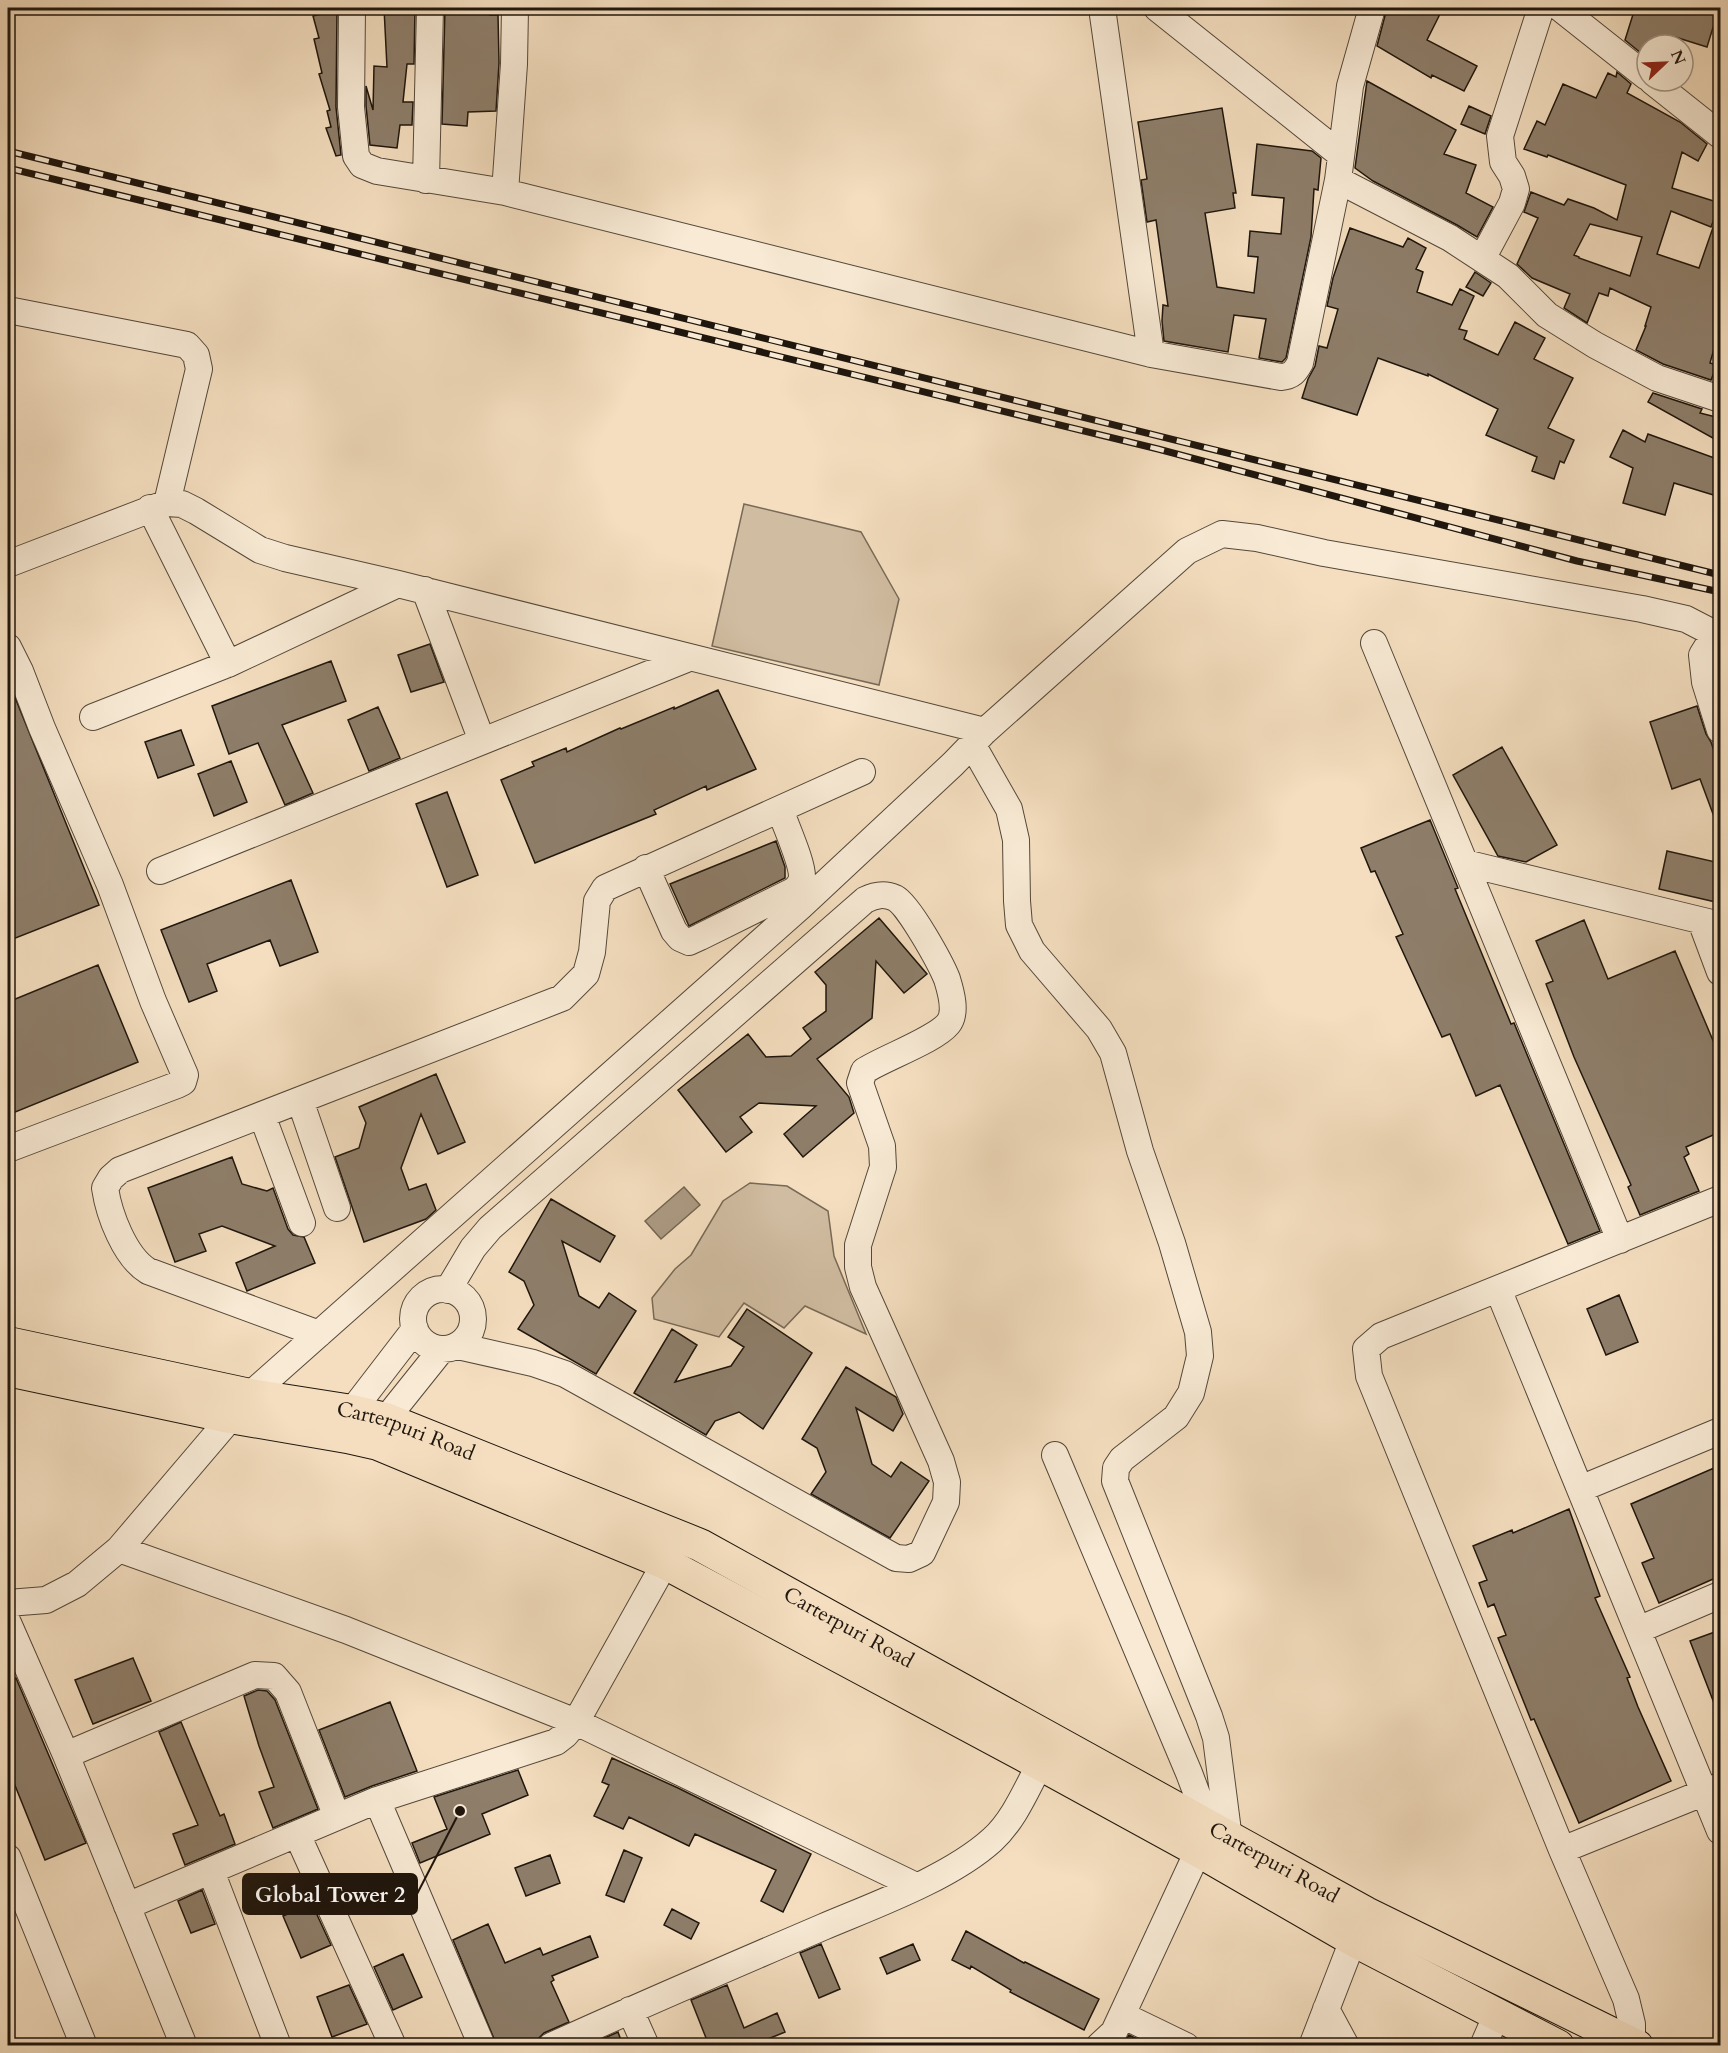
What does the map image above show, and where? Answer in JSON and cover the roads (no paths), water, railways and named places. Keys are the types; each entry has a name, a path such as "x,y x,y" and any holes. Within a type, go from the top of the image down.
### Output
{"main road":[{"name":"Carterpuri Road","path":"8,1344 240,1406"},
{"name":"Carterpuri Road","path":"8,1370 349,1424 382,1432 700,1545 1210,1838 1353,1940 1558,2046"},
{"name":"Carterpuri Road","path":"382,1432 665,1563 1040,1764 1210,1838 1634,2045"}],"street":[{"path":"352,8 351,107 356,156 362,165 377,171 505,192 1151,354 1281,377 1289,377 1295,373 1300,363 1338,180 1350,86 1372,8"},
{"path":"426,180 430,8"},
{"path":"505,192 514,64 515,8"},
{"path":"1102,8 1151,354"},
{"path":"1157,8 1340,154"},
{"path":"1482,259 1512,203 1516,189 1512,176 1503,162 1500,136 1541,8"},
{"path":"1560,8 1635,67"},
{"path":"1667,93 1720,135"},
{"path":"1338,180 1450,238 1508,276 1547,315 1595,345 1657,378 1720,399"},
{"path":"8,310 187,345 196,355 200,369 158,506 228,664"},
{"path":"8,564 158,506 182,504 260,550 285,558 425,590 689,658 978,738"},
{"path":"8,1603 46,1600 77,1584 118,1549 240,1406 801,906 978,738 1187,551 1222,534 1257,538 1324,553 1642,609 1686,619 1718,633 1702,656 1705,682 1718,717"},
{"path":"93,717 228,664 398,584"},
{"path":"425,590 482,741"},
{"path":"1374,642 1620,1240"},
{"path":"8,647 110,885 153,1001 184,1075 183,1082 177,1085 8,1149"},
{"path":"160,871 689,658"},
{"path":"978,738 1009,809 1016,840 1019,925 1032,951 1099,1029 1113,1053 1140,1151 1172,1243 1198,1332 1200,1356 1191,1393 1176,1417 1122,1458 1116,1468 1115,1481 1209,1716 1219,1757 1210,1838 1114,2032 1099,2046"},
{"path":"319,1334 148,1271 138,1265 128,1252 107,1201 105,1188 111,1178 120,1170 562,998 586,974 592,952 597,902 606,888 862,772"},
{"path":"646,868 674,931 688,942 694,940 795,890 801,883 799,863 780,809"},
{"path":"1465,863 1711,923 1720,972"},
{"path":"382,1432 450,1347 470,1332 472,1314 464,1298 448,1290 430,1292 423,1297 414,1312 415,1329 425,1343 450,1347 533,1363 565,1374 896,1558 909,1559 922,1553 946,1502 947,1482 941,1461 863,1287 858,1267 858,1245 883,1167 882,1146 860,1083 864,1071 938,1032 950,1023 953,1005 946,978 908,908 895,898 877,894 865,900 490,1228 473,1248 448,1290"},
{"path":"300,1100 337,1208"},
{"path":"262,1115 302,1223"},
{"path":"1634,2045 1626,1998 1562,1850 1369,1376 1366,1349 1382,1336 1720,1199"},
{"path":"1498,1289 1638,1630 1712,1789 1720,1831"},
{"path":"349,1424 415,1329"},
{"path":"1580,1489 1720,1431"},
{"path":"1055,1455 1189,1773 1210,1838"},
{"path":"118,1549 346,1630 576,1722 916,1886"},
{"path":"127,1906 377,1800 556,1742 576,1722 665,1563"},
{"path":"1638,1630 1720,1595"},
{"path":"8,1623 66,1755 184,2046"},
{"path":"66,1755 255,1675 274,1676 288,1692 337,1817"},
{"path":"551,2046 916,1886 965,1861 993,1839 1011,1818 1040,1764"},
{"path":"1562,1850 1712,1789"},
{"path":"377,1800 482,2046"},
{"path":"297,1834 393,2046"},
{"path":"8,1858 84,2046"},
{"path":"211,1871 278,2046"},
{"path":"1312,2046 1353,1940"},
{"path":"1326,2009 1346,2046"},
{"path":"630,2010 646,2046"},
{"path":"1483,2046 1497,2014"},
{"path":"1122,2015 1186,2046"}],"railway":[{"path":"8,151 1720,575"},
{"path":"8,168 1158,449 1577,561 1720,592"}],"place":[{"name":"Global Tower 2","path":"460,1811"}]}
